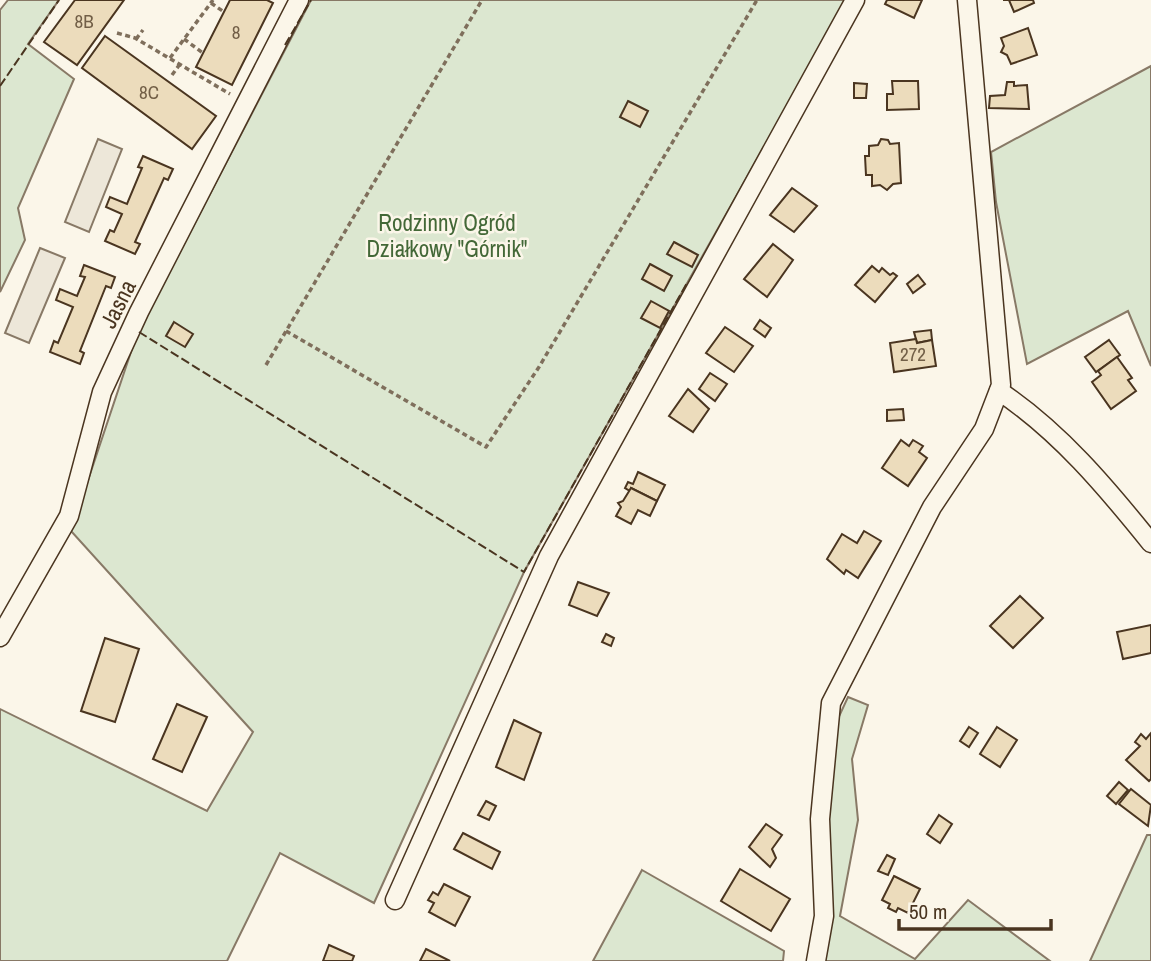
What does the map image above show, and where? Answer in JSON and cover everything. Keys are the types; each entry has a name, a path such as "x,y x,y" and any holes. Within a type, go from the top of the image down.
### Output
{"street":[{"name":"Jasna","path":"0,637 69,516 102,392 139,312 299,0"},
{"path":"395,900 549,556 855,0"},
{"path":"816,961 824,916 820,819 831,703 932,507 984,429 1001,385 967,0"},
{"path":"999,391 1049,431 1101,482 1151,543"}],"path":[{"path":"266,365 482,0"},
{"path":"286,331 486,447 538,367 757,0"},
{"path":"170,58 212,2 224,12"},
{"path":"136,39 143,30"},
{"path":"117,33 136,39 247,104"},
{"path":"184,39 203,53"},
{"path":"172,75 180,64"}],"green space":[{"path":"8,0 59,0 28,44 74,79 18,208 25,240 0,292 0,10"},
{"name":"Rodzinny Ogród Działkowy \"Górnik\"","path":"311,0 847,0 524,572 374,903 280,853 227,961 0,961 0,709 207,811 253,732 71,531 137,334"},
{"path":"1151,66 1151,366 1128,311 1027,364 996,202 991,152"},
{"path":"848,697 868,705 852,759 858,820 840,916 915,959 968,900 1050,961 818,961 835,725"},
{"path":"1147,835 1151,835 1151,961 1090,961"},
{"path":"642,870 784,951 783,961 593,961"}],"shaded area":[{"path":"98,139 122,149 89,232 65,222"},
{"path":"40,248 65,258 29,343 5,333"}],"building":[{"path":"75,0 124,0 77,65 44,42"},
{"path":"230,0 267,0 273,3 232,85 196,67"},
{"path":"887,0 922,0 914,18 885,4"},
{"path":"1009,0 1033,0 1034,3 1014,12"},
{"path":"1028,28 1037,55 1011,64 1007,55 1001,52 1004,46 1001,38"},
{"path":"105,36 216,116 192,149 82,68"},
{"path":"892,81 918,81 919,109 887,110 887,94 893,94"},
{"path":"1007,82 1014,82 1014,86 1027,85 1029,109 989,108 990,96 1005,95"},
{"path":"854,83 867,84 866,98 854,98"},
{"path":"628,101 648,111 640,127 620,117"},
{"path":"881,139 888,140 890,144 899,143 901,183 893,184 887,190 880,185 872,186 872,175 866,175 865,156 869,156 869,146 878,145"},
{"path":"143,156 173,169 168,180 164,178 135,242 140,244 135,254 105,241 110,230 114,232 122,214 106,207 110,197 127,204 142,168 138,167"},
{"path":"792,188 817,206 794,232 770,215"},
{"path":"674,242 698,255 692,267 667,254"},
{"path":"773,244 793,260 767,297 744,279"},
{"path":"650,264 672,276 664,291 642,279"},
{"path":"84,265 115,277 111,288 106,286 80,351 84,353 80,364 50,352 54,341 58,343 73,307 56,300 60,289 77,296 85,277 80,276"},
{"path":"872,266 879,272 882,268 890,275 893,273 897,276 875,302 855,285"},
{"path":"918,275 925,284 913,293 907,284"},
{"path":"651,301 669,311 660,328 641,318"},
{"path":"760,320 771,328 765,337 754,329"},
{"path":"174,322 193,334 185,347 166,336"},
{"path":"725,327 753,346 734,372 706,353"},
{"path":"931,330 932,340 917,343 914,332"},
{"path":"916,339 917,343 932,340 936,366 894,372 890,343"},
{"path":"1109,340 1120,355 1096,372 1085,357"},
{"path":"1117,357 1132,378 1128,380 1136,391 1111,409 1092,382 1101,375 1098,371"},
{"path":"710,373 727,384 715,401 699,389"},
{"path":"688,389 709,409 693,432 669,416"},
{"path":"903,409 904,420 887,421 887,410"},
{"path":"901,440 909,446 913,440 923,446 919,452 927,458 908,486 882,468"},
{"path":"638,472 665,485 657,501 631,488 630,491 625,488 628,482 633,484"},
{"path":"631,488 657,501 650,516 638,510 631,524 616,516 621,507 618,503 623,501"},
{"path":"864,531 881,541 858,578 846,570 844,574 827,559 842,534 857,543"},
{"path":"578,582 609,593 597,616 569,605"},
{"path":"1020,596 1043,618 1013,648 990,626"},
{"path":"1151,625 1151,653 1123,659 1117,632"},
{"path":"606,634 614,638 611,646 602,642"},
{"path":"105,638 139,649 115,722 81,711"},
{"path":"177,704 207,717 182,772 153,759"},
{"path":"514,720 541,733 524,780 496,767"},
{"path":"969,727 978,733 969,747 960,741"},
{"path":"997,727 1017,740 1000,767 980,754"},
{"path":"1151,733 1149,781 1126,760 1140,746 1135,742 1141,734 1146,739"},
{"path":"1119,782 1128,790 1116,804 1107,796"},
{"path":"1131,789 1151,805 1148,826 1119,804"},
{"path":"486,801 496,806 489,820 478,815"},
{"path":"939,815 952,824 940,843 927,834"},
{"path":"766,824 782,835 772,849 776,858 770,867 749,847"},
{"path":"463,833 500,852 492,869 454,849"},
{"path":"887,855 895,859 888,875 878,871"},
{"path":"740,869 790,899 771,931 721,901"},
{"path":"894,876 920,889 908,913 898,908 896,912 888,908 890,904 882,900"},
{"path":"444,884 470,897 455,926 429,912 434,903 428,900 433,892 438,895"},
{"path":"329,945 354,956 352,961 323,961"},
{"path":"426,949 450,961 420,961"}],"fence":[{"path":"0,86 59,0"},
{"path":"285,45 311,0"},
{"path":"139,332 524,572 687,283"}]}
